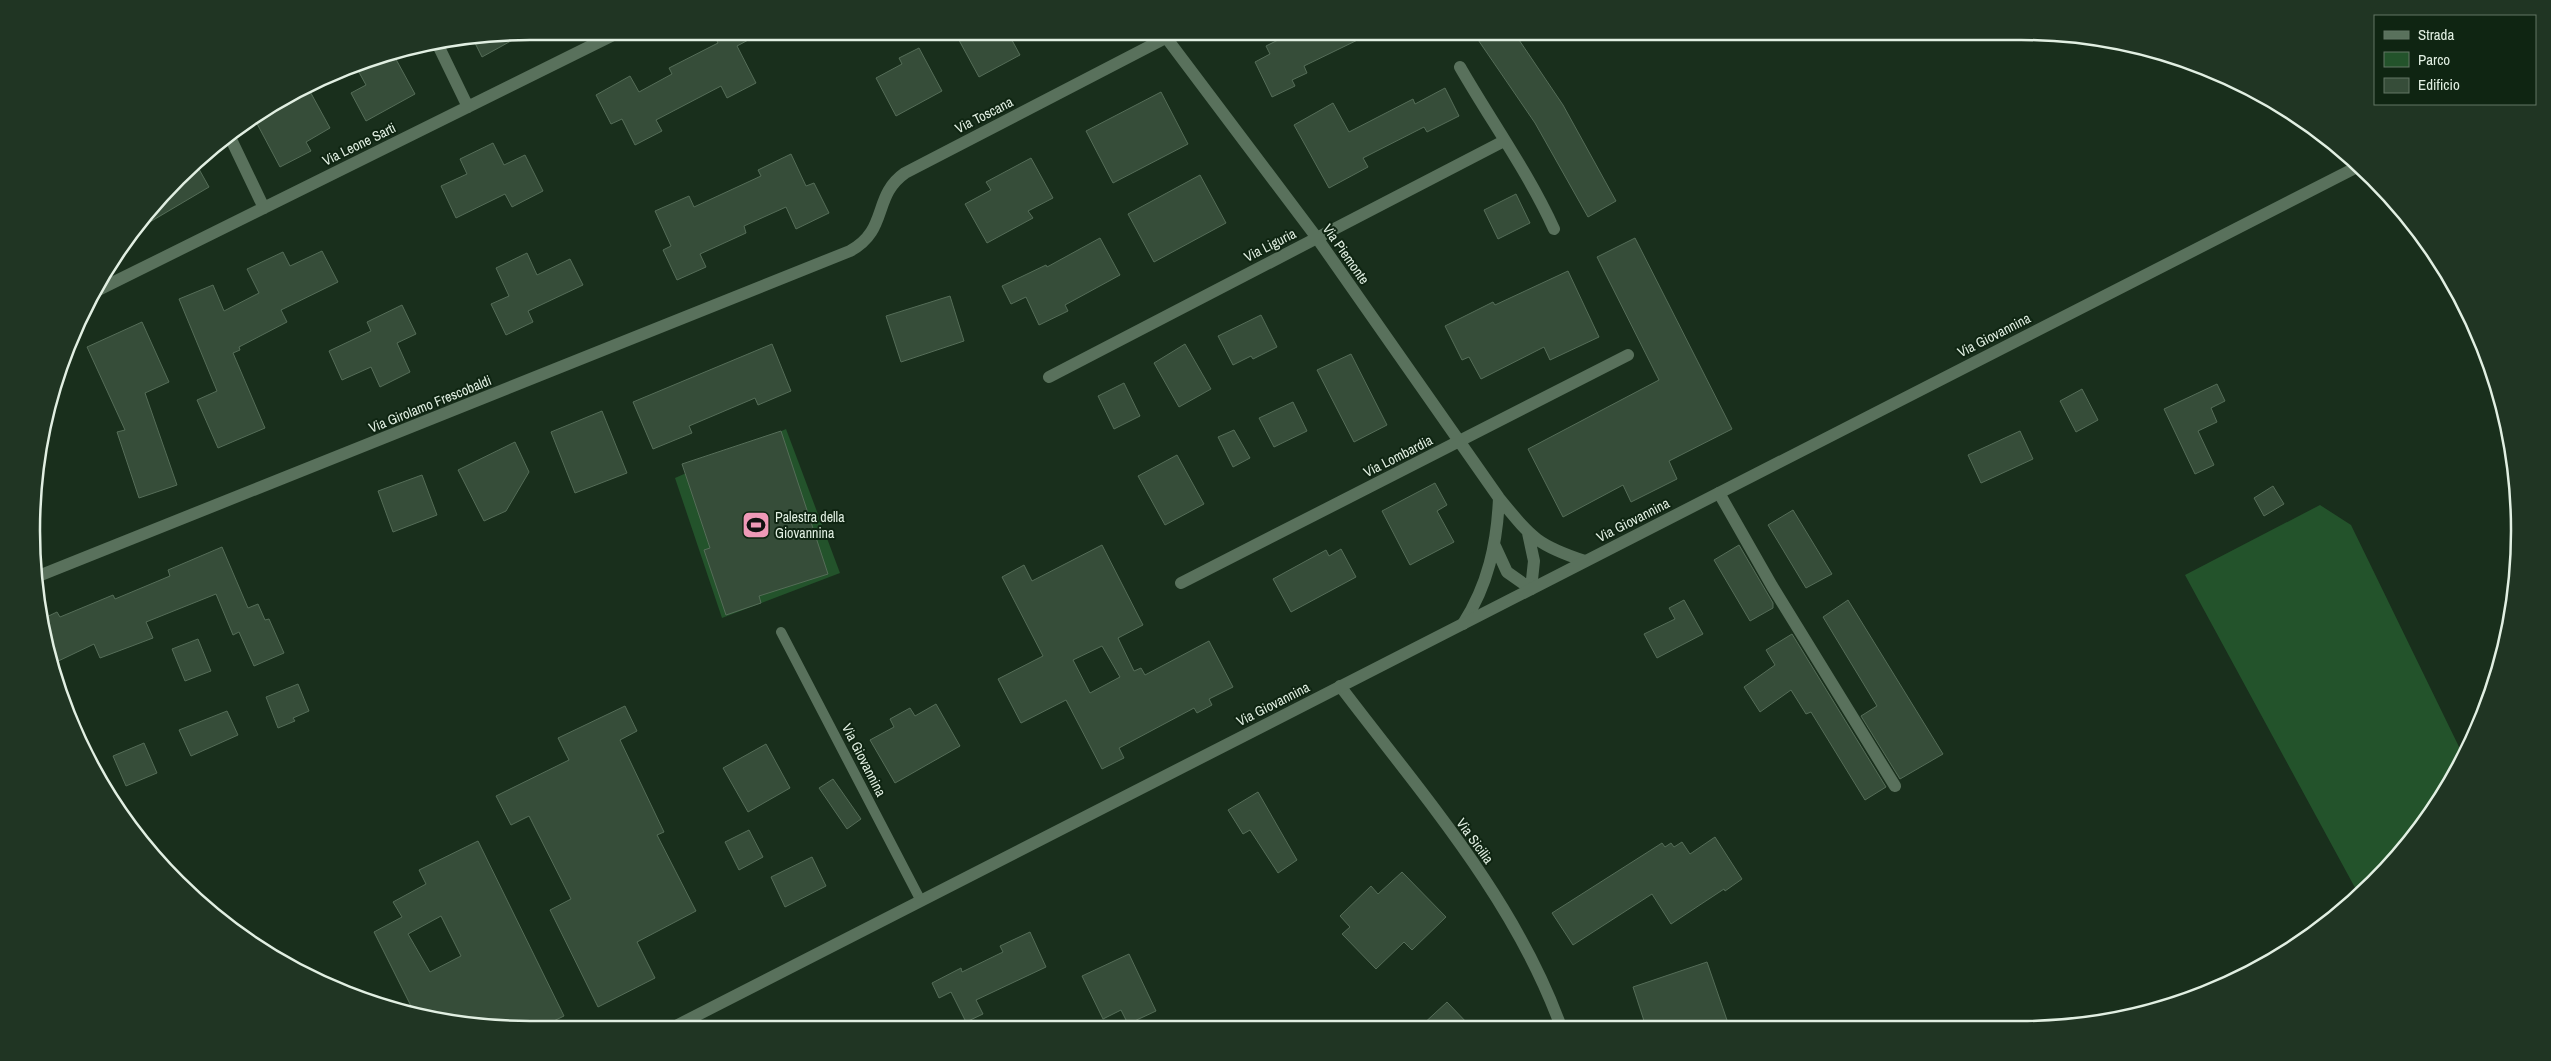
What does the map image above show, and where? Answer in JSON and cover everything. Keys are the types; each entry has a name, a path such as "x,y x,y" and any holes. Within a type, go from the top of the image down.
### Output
{"street":[{"name":"Via Leone Sarti","path":"105,286 603,40"},
{"name":"Via Toscana","path":"836,258 866,241 876,226 891,184 905,173 1153,40"},
{"name":"Via Piemonte","path":"1168,40 1317,238 1499,498 1528,533 1555,551 1585,561"},
{"path":"440,48 468,107"},
{"path":"1460,66 1533,185 1554,229"},
{"name":"Via Liguria","path":"1049,377 1504,140"},
{"path":"232,141 264,208"},
{"name":"Via Giovannina","path":"686,1021 2352,170"},
{"name":"Via Girolamo Frescobaldi","path":"42,575 836,258"},
{"name":"Via Lombardia","path":"1181,583 1628,355"},
{"path":"1719,492 1772,586 1895,786"},
{"path":"1463,624 1482,589 1495,546 1499,498"},
{"name":"Via Piemonte","path":"1528,533 1534,560 1531,589"},
{"path":"1495,546 1507,572 1531,589"},
{"name":"Via Sicilia","path":"1340,686 1490,888 1533,963 1558,1021"}],"lane":[{"name":"Via Giovannina","path":"781,632 920,901"}],"green space":[{"name":"Palestra della Giovannina","path":"786,429 840,573 722,618 675,478"},
{"path":"2320,505 2351,525 2460,748 2445,776 2410,829 2389,854 2355,888 2185,575"}],"building":[{"path":"716,40 748,40 737,46 756,83 727,98 721,86 656,120 662,131 635,145 622,119 611,124 596,95 630,76 639,92 672,74 669,68 718,43"},
{"path":"959,40 1012,40 1020,55 979,77"},
{"path":"1278,40 1357,40 1304,66 1307,73 1292,80 1295,86 1272,97 1255,62 1270,54 1266,46"},
{"path":"1478,40 1519,40 1563,105 1616,201 1588,217 1535,123"},
{"path":"512,41 482,57 475,43"},
{"path":"919,48 942,91 896,116 876,78 902,64 899,58"},
{"path":"396,59 415,94 366,121 351,93 366,85 358,71"},
{"path":"1445,88 1459,116 1427,132 1424,127 1363,158 1368,167 1329,188 1294,125 1333,103 1349,132 1413,99 1415,104"},
{"path":"1161,92 1188,144 1113,183 1086,131"},
{"path":"311,93 330,128 306,142 311,151 280,167 257,124"},
{"path":"493,143 504,165 525,155 543,191 512,207 505,194 456,218 441,186 467,174 460,159"},
{"path":"791,154 806,186 814,183 829,213 796,229 786,207 744,226 746,233 700,254 706,267 677,280 663,250 671,246 655,211 689,196 694,207 761,176 758,170"},
{"path":"1031,158 1053,198 1028,211 1033,218 987,243 965,204 991,190 986,182"},
{"path":"199,169 209,187 149,223"},
{"path":"1200,175 1226,223 1154,262 1128,214"},
{"path":"1516,194 1530,223 1498,239 1484,210"},
{"path":"1100,238 1120,275 1065,305 1068,311 1039,325 1026,297 1011,304 1002,286 1046,265 1047,267"},
{"path":"1635,238 1732,429 1669,461 1677,479 1631,502 1623,485 1563,517 1528,449 1659,380 1597,257"},
{"path":"322,251 338,282 281,310 287,322 239,347 240,350 233,353 265,428 218,448 197,400 217,391 179,299 213,285 224,311 259,293 247,269 283,252 290,266"},
{"path":"527,253 537,275 570,259 583,285 528,311 533,322 506,335 491,304 509,296 496,268"},
{"path":"1568,271 1599,337 1550,360 1544,347 1481,379 1469,357 1462,360 1445,326 1493,302 1495,305"},
{"path":"950,296 964,341 901,362 886,316"},
{"path":"402,305 416,334 397,343 410,372 380,387 371,367 342,380 329,351 371,331 367,322"},
{"path":"1261,315 1277,347 1253,359 1251,356 1233,365 1218,336"},
{"path":"142,322 169,382 145,393 177,485 139,498 117,432 125,430 87,347"},
{"path":"772,344 791,391 758,405 755,398 689,426 692,433 653,449 633,402"},
{"path":"1185,344 1211,389 1179,407 1154,363"},
{"path":"1351,354 1387,425 1354,442 1317,370"},
{"path":"1124,383 1140,416 1114,429 1098,396"},
{"path":"2217,384 2225,401 2211,408 2217,422 2198,431 2214,465 2195,474 2164,409"},
{"path":"2082,389 2098,420 2076,432 2060,401"},
{"path":"1293,402 1307,431 1274,447 1259,418"},
{"path":"602,411 627,473 575,493 551,432"},
{"path":"1234,430 1250,458 1233,467 1218,437"},
{"name":"Palestra della Giovannina","path":"781,431 828,574 759,596 761,603 726,615 704,550 710,548 682,464"},
{"path":"2020,431 2033,459 1981,483 1968,455"},
{"path":"515,442 529,472 506,511 484,521 458,470"},
{"path":"1177,455 1204,504 1165,525 1138,476"},
{"path":"422,475 437,515 393,532 378,491"},
{"path":"1435,483 1447,505 1437,511 1454,542 1410,565 1382,511"},
{"path":"2273,486 2284,504 2264,516 2254,498"},
{"path":"1793,510 1832,574 1806,588 1768,525"},
{"path":"1102,545 1143,625 1118,638 1134,671 1141,668 1145,675 1209,641 1233,687 1209,699 1212,705 1197,713 1194,708 1119,748 1124,758 1102,769 1066,700 1021,723 998,679 1043,656 1002,577 1024,565 1032,581","holes":["1102,646 1120,677 1090,693 1073,660"]},
{"path":"1739,545 1773,603 1773,608 1750,621 1714,560"},
{"path":"222,547 248,608 258,604 265,620 269,619 284,653 254,666 239,632 233,635 216,594 146,622 153,638 100,658 94,644 58,661 47,616 57,612 60,617 113,595 115,599 170,576 168,570"},
{"path":"1341,549 1356,577 1291,612 1273,579 1326,550 1329,556"},
{"path":"1684,600 1703,634 1657,658 1644,634 1675,619 1669,608"},
{"path":"1848,600 1943,754 1900,779 1861,716 1877,706 1823,617"},
{"path":"1792,634 1886,787 1865,800 1811,712 1806,714 1791,690 1760,712 1744,687 1775,665 1766,650"},
{"path":"198,639 211,671 185,681 172,649"},
{"path":"298,684 309,711 293,718 295,721 278,728 266,697"},
{"path":"936,704 960,746 895,783 870,740 894,727 890,719 910,708 915,716"},
{"path":"625,706 637,731 620,740 664,832 657,835 696,911 637,942 655,978 598,1007 550,910 571,899 529,816 511,825 496,796 569,760 558,738"},
{"path":"227,711 238,735 191,756 179,730"},
{"path":"144,743 157,773 126,786 113,756"},
{"path":"766,744 790,788 748,812 723,768"},
{"path":"833,779 861,819 847,829 819,788"},
{"path":"1258,792 1297,860 1278,873 1250,830 1243,834 1228,810"},
{"path":"749,830 763,857 739,870 725,842"},
{"path":"1715,837 1742,879 1671,924 1652,894 1573,945 1552,913 1662,843 1665,847 1671,843 1674,847 1682,842 1690,854"},
{"path":"478,841 564,1016 554,1021 498,1020 435,1012 411,1006 374,932 402,917 393,902 426,884 419,870","holes":["441,916 461,956 430,972 408,934"]},
{"path":"812,857 826,886 785,907 771,877"},
{"path":"1402,872 1446,917 1412,950 1404,942 1376,969 1342,934 1350,927 1340,916 1371,886 1378,894"},
{"path":"1030,932 1046,967 976,1000 983,1014 966,1021 951,992 939,998 932,983 961,968 962,972 1003,952 1000,946"},
{"path":"1129,954 1156,1011 1134,1021 1126,1021 1121,1010 1103,1019 1082,976"},
{"path":"1707,962 1727,1021 1644,1021 1633,987"},
{"path":"1447,1002 1465,1021 1426,1021"}],"place":[{"name":"Palestra della Giovannina","path":"756,525"}]}
